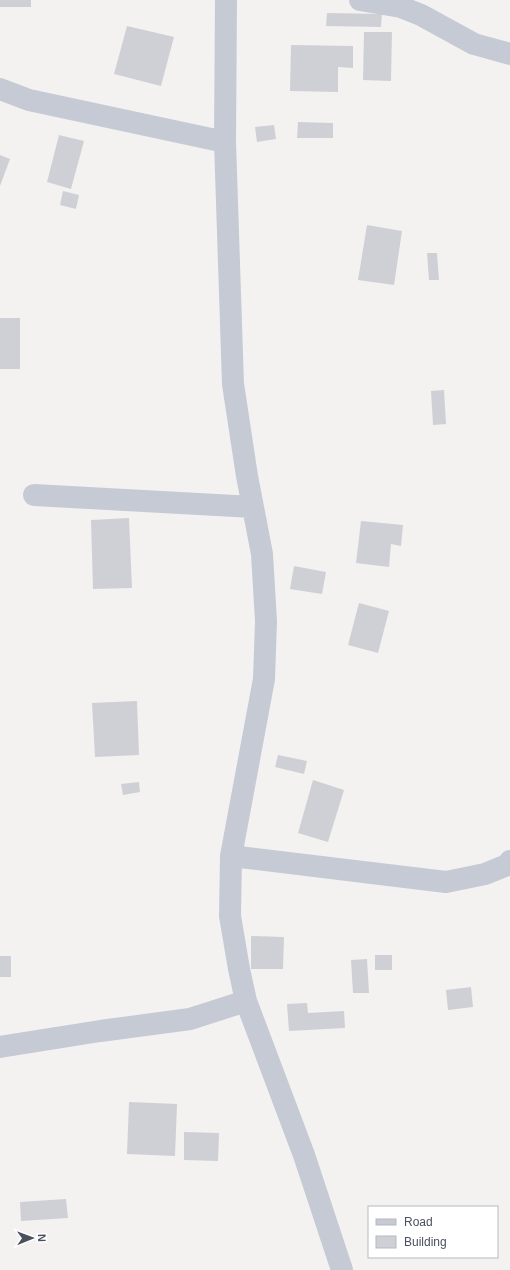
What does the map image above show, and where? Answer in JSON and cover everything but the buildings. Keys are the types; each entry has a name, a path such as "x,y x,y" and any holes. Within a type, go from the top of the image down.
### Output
{"street":[{"path":"226,0 224,142 233,384 262,554 266,621 264,679 231,856 230,916 246,1001 304,1155 342,1270"},
{"path":"360,0 401,7 421,15 474,44 510,54"},
{"path":"0,88 29,100 224,142"},
{"path":"34,495 253,507"},
{"path":"231,856 446,882 485,874 507,865 510,861"},
{"path":"0,1047 100,1031 190,1019 246,1001"}]}
